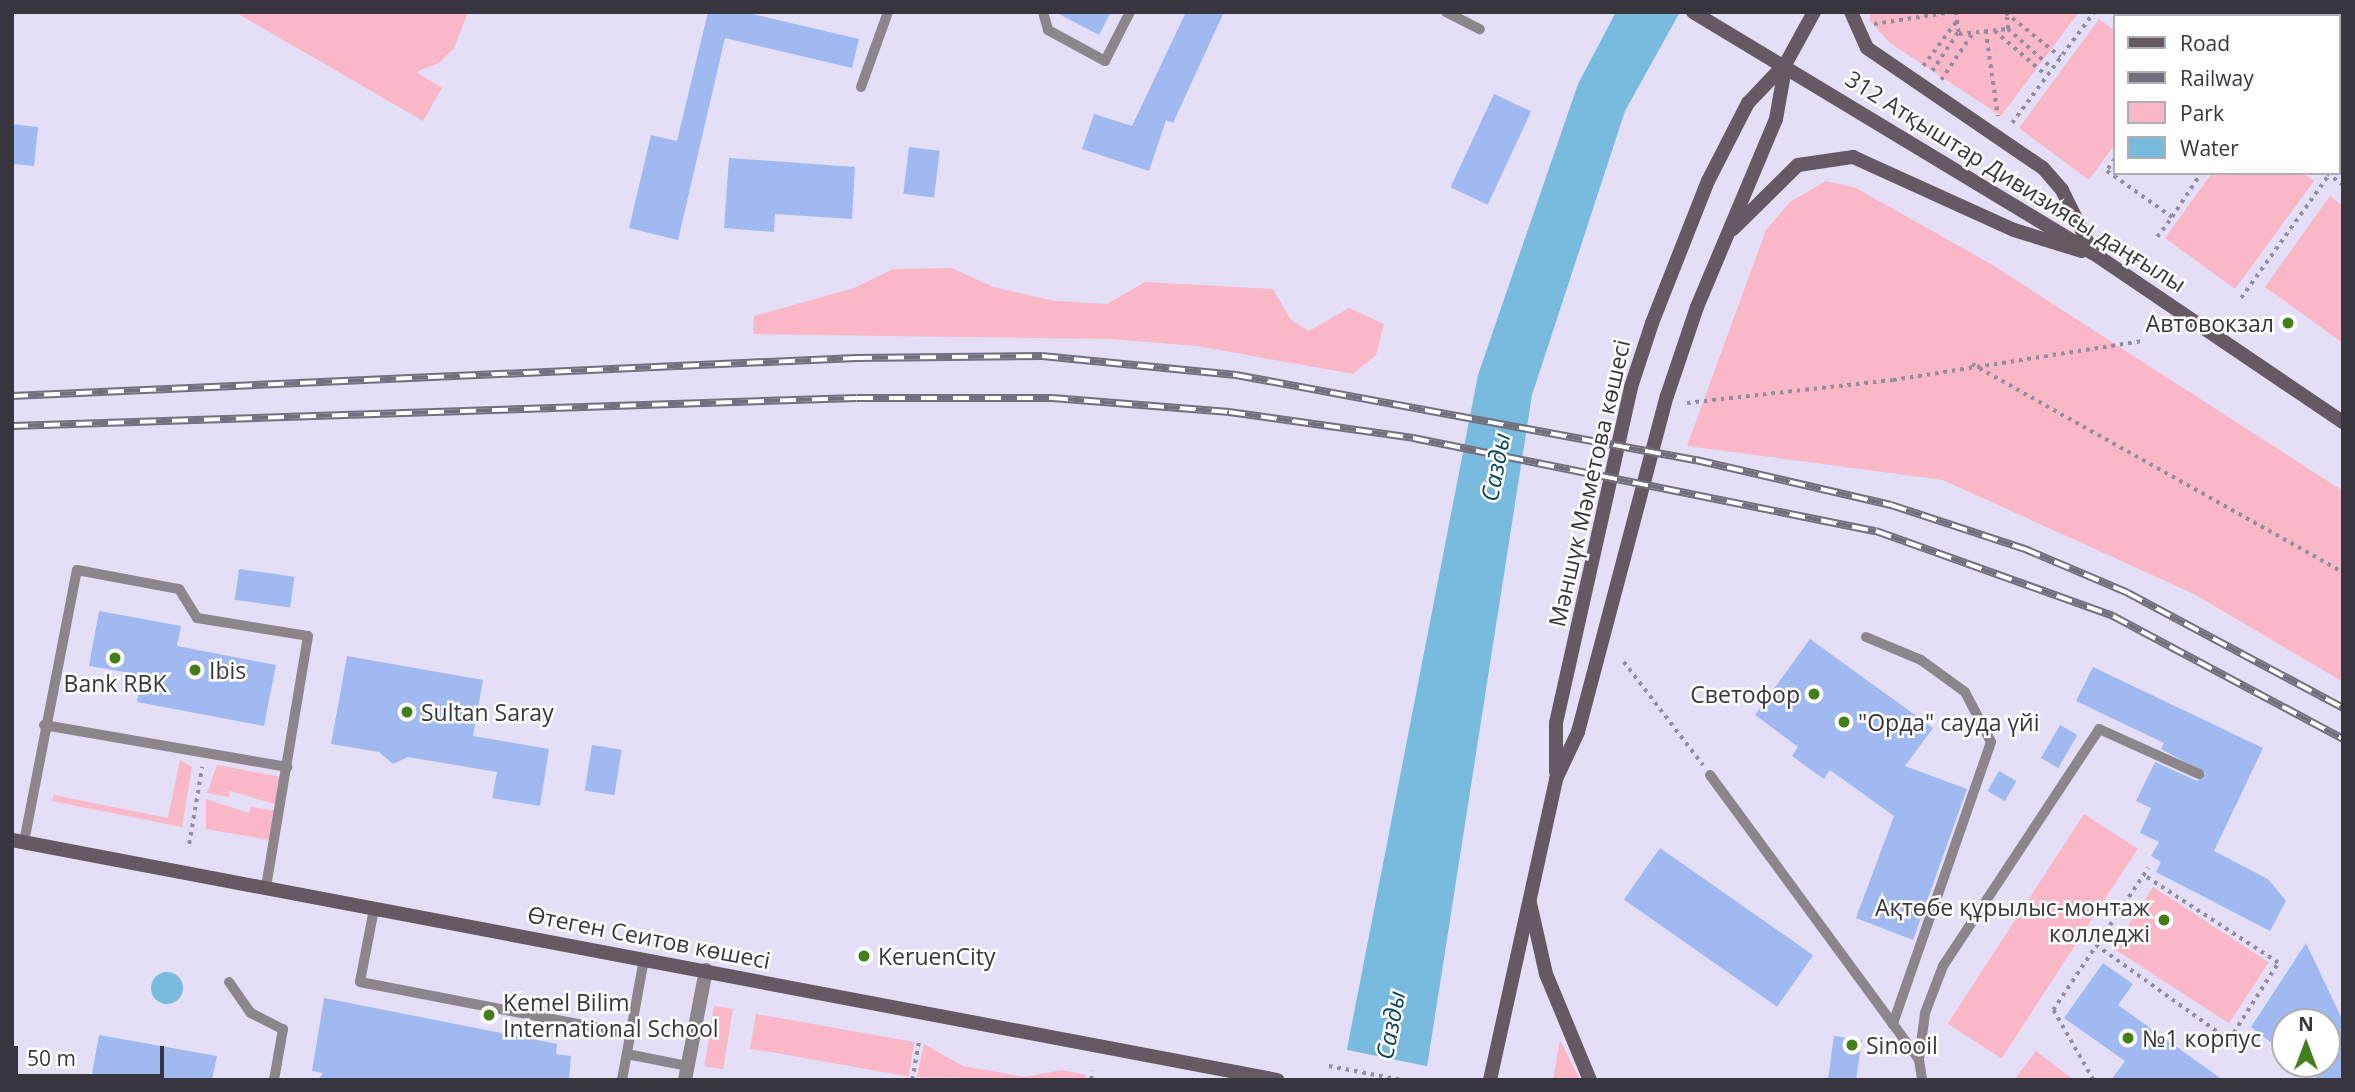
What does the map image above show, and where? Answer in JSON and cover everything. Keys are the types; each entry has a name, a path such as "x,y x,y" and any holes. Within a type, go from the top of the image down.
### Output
{"main road":[{"name":"312 Атқыштар Дивизиясы даңғылы","path":"1693,12 1786,64 2093,253 2343,422"},
{"name":"Мәншүк Мәметова көшесі","path":"1556,779 1556,723 1643,349 1708,181 1748,103 1786,64 1814,12"},
{"path":"1850,12 1867,48 2043,168 2062,190 2093,253"},
{"name":"Мәншүк Мәметова көшесі","path":"1490,1080 1556,779 1578,732 1667,396 1725,238 1776,119 1786,64"},
{"path":"1725,238 1798,165 1835,156 1873,163 2014,230 2093,253"},
{"name":"Өтеген Сеитов көшесі","path":"18,841 1277,1080"},
{"path":"1529,898 1546,974 1590,1080"}],"street":[{"path":"686,1073 706,970"}],"lane":[{"path":"861,87 888,12"},
{"path":"1043,12 1048,30 1105,61 1130,12"},
{"path":"1446,12 1480,29"},
{"path":"18,841 77,570 179,589 197,618 308,636 266,888"},
{"path":"1866,637 1922,660 1965,692 1991,742 1893,1024"},
{"path":"44,725 287,767"},
{"path":"1922,1080 1919,1060 1925,1013 1943,966 2099,729 2199,774"},
{"path":"1710,775 1919,1060"},
{"path":"374,909 360,982 630,1034"},
{"path":"622,1080 644,959"},
{"path":"229,982 251,1013 283,1028 274,1080"},
{"path":"627,1054 686,1073"}],"path":[{"path":"1869,24 1954,12 1958,33 1930,74"},
{"path":"2006,12 2061,57"},
{"path":"2006,12 2008,29 2052,68"},
{"path":"2085,12 2088,20"},
{"path":"2012,123 2094,12"},
{"path":"1922,68 1957,20"},
{"path":"1958,33 2008,29"},
{"path":"1995,31 2047,76"},
{"path":"1986,32 1998,118"},
{"path":"1941,80 1973,33"},
{"path":"2114,160 2107,171 2172,217"},
{"path":"2157,237 2200,175"},
{"path":"2241,298 2328,175"},
{"path":"1687,403 1892,380 1970,363 2141,341"},
{"path":"1970,363 2343,572"},
{"path":"1623,662 1710,775"},
{"path":"189,844 204,753"},
{"path":"2094,1080 2053,1010 2148,868"},
{"path":"2096,945 2230,1040 2278,963 2143,875"},
{"path":"912,1080 919,1040"},
{"path":"1329,1066 1402,1080"},
{"path":"1091,1080 1092,1071"}],"green space":[{"path":"235,12 468,12 454,48 439,63 416,72 442,88 423,121"},
{"path":"1871,12 2079,12 2001,116 1890,43 1869,20"},
{"path":"2099,19 2114,30 2114,145 2089,180 2019,128"},
{"path":"2211,175 2306,175 2314,181 2235,289 2165,238"},
{"path":"1826,181 1856,188 1991,264 2343,491 2343,682 2194,594 1943,480 1687,446 1766,230 1790,202"},
{"path":"2330,196 2343,206 2343,343 2265,287"},
{"path":"952,268 993,287 1055,301 1107,304 1145,282 1273,289 1291,320 1309,331 1349,308 1384,324 1376,355 1353,374 1197,346 1110,339 753,334 754,316 854,288 893,269"},
{"path":"180,760 192,767 182,827 52,801 54,795 168,818"},
{"path":"217,765 281,777 278,805 230,791 229,797 207,793"},
{"path":"206,799 249,813 251,807 277,811 269,840 206,829"},
{"path":"2084,814 2138,849 2002,1059 1948,1024"},
{"path":"2153,887 2269,962 2229,1023 2113,948"},
{"path":"714,1006 733,1009 723,1069 704,1066"},
{"path":"756,1014 915,1042 908,1076 750,1048"},
{"path":"1560,1040 1580,1080 1553,1080"},
{"path":"924,1044 963,1066 1025,1077 1062,1070 1086,1075 1085,1080 917,1077"},
{"path":"2036,1051 2074,1080 2014,1080"}],"water":[{"name":"Сазды","path":"1616,12 1680,12 1625,111 1532,395 1425,1080 1341,1080 1478,375 1578,84"},
{"path":"167,972 178,977 183,988 178,999 167,1004 156,999 151,988 156,977"}],"pier":[{"path":"1343,1049 1431,1067 1429,1080 1337,1080"}],"building":[{"path":"708,12 744,12 859,39 852,68 725,38 678,240 629,228 651,135 677,141"},
{"path":"1055,12 1111,12 1099,35"},
{"path":"1186,12 1224,12 1173,123 1166,120 1149,171 1082,149 1094,114 1132,126"},
{"path":"1494,94 1531,111 1488,205 1450,187"},
{"path":"12,124 38,127 34,166 12,164"},
{"path":"909,147 940,151 934,197 903,194"},
{"path":"729,158 855,167 852,219 775,214 774,232 724,228"},
{"path":"239,569 294,577 290,607 235,600"},
{"name":"Ibis","path":"99,611 181,626 177,646 276,665 264,726 137,702 142,675 89,666"},
{"path":"1810,639 1933,728 1905,766 1967,789 1913,940 1856,918 1894,816 1830,770 1824,779 1807,767 1792,756 1798,747 1755,715"},
{"name":"Sultan Saray","path":"347,656 483,680 473,736 549,749 540,806 492,798 497,772 408,757 393,764 379,752 331,744"},
{"path":"2093,667 2263,748 2214,851 2268,879 2286,901 2270,931 2156,872 2161,862 2151,856 2159,842 2140,833 2151,808 2136,801 2155,762 2197,781 2206,773 2161,749 2164,743 2076,701"},
{"path":"2060,725 2077,735 2058,768 2041,758"},
{"path":"592,745 622,750 614,795 585,790"},
{"path":"1999,771 2016,781 2005,801 1988,791"},
{"path":"1660,848 1813,955 1777,1007 1624,900"},
{"path":"2306,943 2337,1008 2271,1008 2271,1042 2251,1027"},
{"name":"№1 корпус","path":"2103,963 2133,984 2118,1005 2223,1080 2111,1080 2125,1061 2064,1018"},
{"path":"324,998 557,1044 556,1054 571,1056 569,1080 318,1080 323,1073 312,1071"},
{"path":"2341,1017 2343,1080 2316,1078 2341,1078"},
{"path":"99,1035 217,1056 212,1080 91,1080"},
{"path":"1834,1036 1862,1040 1856,1080 1828,1080"}],"railway":[{"path":"12,396 856,358 1042,356 1236,375 1696,460 1891,505 2025,549 2128,593 2343,708"},
{"path":"12,426 857,398 1052,398 1229,412 1413,438 1876,531 2113,616 2343,739"}],"place":[{"name":"Автовокзал","path":"2288,323"},
{"name":"Bank RBK","path":"115,658"},
{"name":"Ibis","path":"195,670"},
{"name":"Светофор","path":"1814,694"},
{"name":"Sultan Saray","path":"407,712"},
{"name":"\"Орда\" сауда үйі","path":"1844,722"},
{"name":"Ақтөбе құрылыс-монтаж колледжі","path":"2164,920"},
{"name":"KeruenCity","path":"864,956"},
{"name":"Kemel Bilim International School","path":"489,1015"},
{"name":"№1 корпус","path":"2128,1038"},
{"name":"Sinooil","path":"1852,1045"}]}
